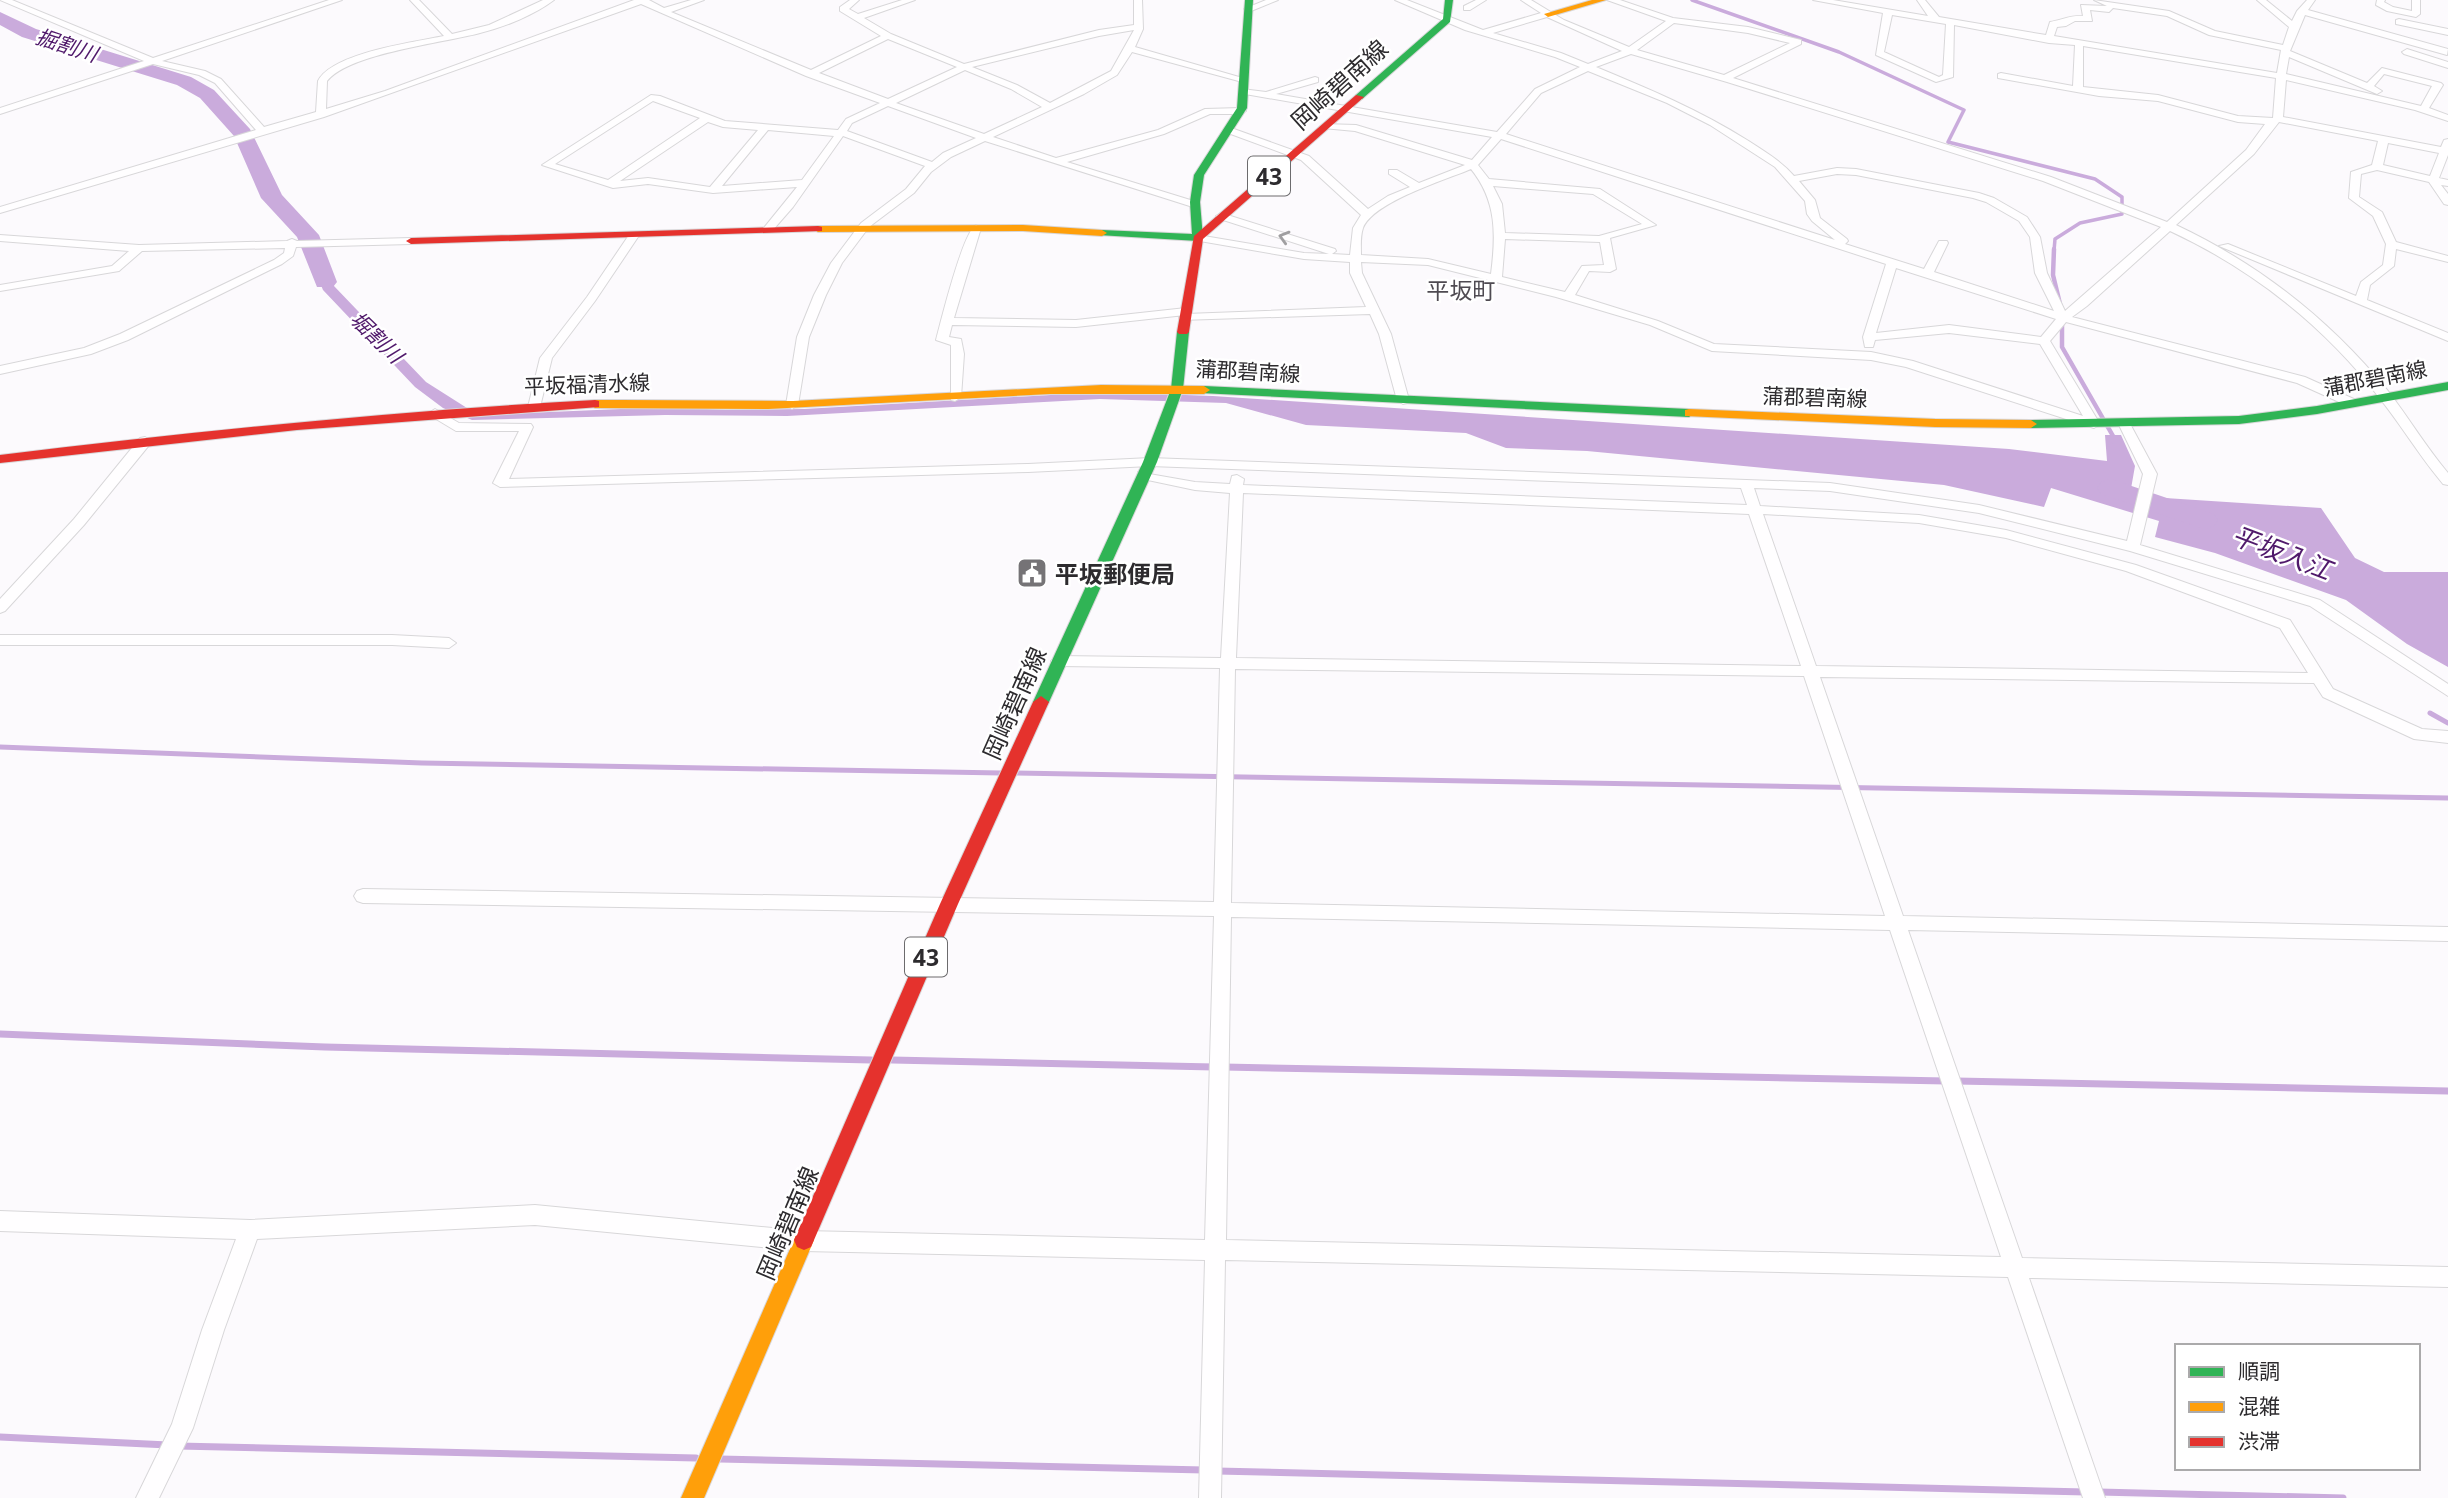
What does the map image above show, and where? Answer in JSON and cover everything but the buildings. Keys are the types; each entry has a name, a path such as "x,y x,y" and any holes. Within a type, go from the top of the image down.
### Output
{"main road":[{"path":"1447,20 1449,0"},
{"path":"1548,14 1602,0"},
{"path":"411,241 768,229 976,228 1068,229 1198,238 1196,205 1201,169 1231,131 1241,111 1249,4"},
{"name":"岡崎碧南線","path":"692,1498 949,904 1147,468 1176,393 1198,238 1447,20"},
{"name":"蒲郡碧南線","path":"1176,393 1935,423 2094,424 2239,420 2448,386"},
{"name":"平坂福清水線","path":"0,459 145,441 534,407 638,402 726,407 792,405 1099,388 1176,393"}],"street":[{"path":"4,0 152,62 213,78 228,90 263,132"},
{"path":"0,111 338,0"},
{"path":"414,0 450,37"},
{"path":"321,115 322,83 325,75 376,54 493,27 550,0"},
{"path":"0,210 321,115 641,0 809,74 887,103 1055,163 1196,205"},
{"path":"664,11 700,0"},
{"path":"855,0 843,9 888,36 1014,87 1048,106"},
{"path":"858,17 911,0"},
{"path":"792,405 803,337 836,263 862,229 910,191 933,166 947,156 984,136 1081,92 1114,73 1130,49 1138,27 1138,0"},
{"path":"1249,4 1274,0"},
{"path":"1399,0 1447,20 1558,55 1702,117 1756,149 1794,179 1810,200 1810,210 1815,220 1855,250"},
{"path":"1467,8 1482,0"},
{"path":"1525,0 1548,14 1630,51 2066,186 2169,225 2209,244 2280,292 2328,332 2384,396 2448,481"},
{"path":"1611,0 1672,20 1748,30 1798,42 1723,79"},
{"path":"1817,0 2281,76 2448,118"},
{"path":"1921,0 1937,21"},
{"path":"2261,0 2292,24"},
{"path":"2044,341 2063,318 2083,304 2250,152 2275,120 2292,24 2311,0"},
{"path":"2381,0 2379,3 2390,9 2416,14 2416,0"},
{"path":"2102,1 2118,7 2169,14 2212,33 2286,51 2419,109"},
{"path":"2049,40 2053,24 2063,24 2073,18 2089,19 2084,7 2118,7"},
{"path":"2301,11 2448,53"},
{"path":"1888,12 1880,53 1939,80 1948,77 1950,23"},
{"path":"1485,32 1548,14"},
{"path":"1403,400 1385,334 1351,259 1358,228 1367,214 1392,198 1473,165 1538,91 1585,68 1630,51 1672,20"},
{"path":"2399,22 2448,32"},
{"path":"768,229 849,121 963,67 996,56 1138,27"},
{"path":"809,74 888,36"},
{"path":"2370,41 2448,65"},
{"path":"2078,90 2079,45"},
{"path":"1130,49 1143,50 1265,93 1499,135 2063,318 2301,380 2352,403"},
{"path":"2369,87 2382,71 2438,85 2419,109"},
{"path":"2001,76 2078,90 2158,98 2238,119 2275,120 2446,147 2432,180"},
{"path":"1265,93 1315,80"},
{"path":"803,183 713,190 648,181 608,184 547,165 651,98 723,124 840,131 914,156 933,166"},
{"path":"1055,163 1161,132 1208,111 1241,111"},
{"path":"608,184 706,119"},
{"path":"1326,126 1356,128 1473,165 1488,182 1496,202 1499,236 1496,278"},
{"path":"713,190 766,127"},
{"path":"1231,131 1294,154 1316,166 1367,214"},
{"path":"2377,167 2384,139"},
{"path":"1583,189 1581,175 1593,164"},
{"path":"2361,300 2365,284 2388,266 2391,244 2378,214 2362,206 2353,194 2356,172 2377,167 2448,183"},
{"path":"1794,179 1837,171 1856,172 1990,200 2023,219 2035,237 2041,273 2063,318"},
{"path":"1393,172 1419,188"},
{"path":"2432,180 2448,202"},
{"path":"1488,182 1599,192 1651,225 1604,236 1610,269 1586,268 1568,297"},
{"path":"1221,216 1351,259"},
{"path":"955,397 957,342 942,340 976,228"},
{"path":"534,407 546,358 592,299 635,234"},
{"path":"1499,236 1604,239"},
{"path":"0,238 139,248 411,241"},
{"path":"1198,238 1304,256 1428,262 1568,297 1654,323 1712,347 1871,356 1909,364 2005,393 2094,424"},
{"path":"0,370 87,351 124,337 278,262 289,254 292,243"},
{"path":"1927,275 1943,243"},
{"path":"2209,244 2216,243 2448,337"},
{"path":"2391,244 2448,259"},
{"path":"0,288 115,269 139,248"},
{"path":"1871,356 1868,337 1892,264"},
{"path":"947,320 1054,324 1097,322 1151,313 1185,315 1375,310"},
{"path":"1868,337 1949,329 2044,341"},
{"path":"2044,341 2094,424"},
{"path":"435,414 456,427 527,427 500,483 1014,469 1237,466 1830,487 1902,496 1979,509 2133,547 2315,603 2448,691"},
{"path":"2124,423 2150,474 2133,547"},
{"path":"0,608 79,522 145,441"},
{"path":"1210,1498 1228,663 1237,466"},
{"path":"1147,468 1195,486 1865,514 1919,519 2006,534 2131,568 2285,624 2328,693 2420,735 2448,737"},
{"path":"1746,484 2094,1498"},
{"path":"0,640 392,640 449,643"},
{"path":"1058,661 2317,678"},
{"path":"363,896 949,904 2448,934"},
{"path":"0,1221 250,1230 535,1215 804,1241 2448,1277"},
{"path":"147,1498 182,1428 213,1330 250,1230"}],"water":[{"path":"319,247 334,286 426,382 478,415 668,407 726,410 804,409 1102,392 1213,396 2009,449 2107,461 2105,435 2121,435 2135,466 2129,500 2161,511 2165,498 2321,508 2355,558 2384,572 2448,572 2448,667 2407,644 2346,600 2215,553 2155,537 2159,521 2051,488 2044,507 1944,485 1587,451 1506,448 1466,433 1306,425 1226,403 1100,399 787,416 665,415 472,420 443,408 415,387 323,290 306,248"}],"waterway":[{"path":"1692,0 1839,52 1964,110 1948,142 2095,179 2122,197 2122,214 2080,223 2055,239 2054,251"},
{"name":"堀割川","path":"0,18 29,33 184,81 207,94 243,133 272,198 308,235 325,282"},
{"path":"2054,249 2053,275 2060,304"},
{"path":"2062,321 2062,347 2113,436 2113,441"},
{"name":"平坂入江","path":"2111,488 2204,520"},
{"path":"2430,713 2448,723"},
{"path":"0,747 422,763 1001,773"},
{"path":"1014,773 2448,798"},
{"path":"0,1034 325,1047 871,1060"},
{"path":"892,1060 1214,1067"},
{"path":"1224,1067 1946,1081"},
{"path":"1956,1081 2448,1091"},
{"path":"0,1437 168,1445"},
{"path":"178,1446 696,1458"},
{"path":"720,1459 1204,1470"},
{"path":"1217,1471 2086,1492"},
{"path":"2099,1492 2343,1498"}],"traffic: fast":[{"path":"1102,233 1198,238 1195,202 1199,175 1242,108 1249,0"},
{"path":"1359,97 1447,20 1449,0"},
{"path":"1041,702 1150,462 1177,389 1183,332"},
{"path":"2031,424 2239,420 2317,410 2448,386"},
{"path":"1204,390 1689,413"}],"traffic: slow":[{"path":"1548,14 1602,0"},
{"path":"818,229 1023,228 1102,233"},
{"path":"595,404 768,406 1101,389 1204,390"},
{"path":"1689,413 2031,424"},
{"path":"692,1498 804,1240"}],"traffic: jam":[{"path":"1183,332 1198,238 1359,97"},
{"path":"411,241 818,229"},
{"path":"0,459 297,426 595,404"},
{"path":"804,1240 949,904 1041,702"}],"place":[{"name":"平坂郵便局","path":"1032,573"}],"district":[{"name":"平坂町","path":"1461,290"}],"water label":[{"name":"掘割川","path":"67,45"}]}
